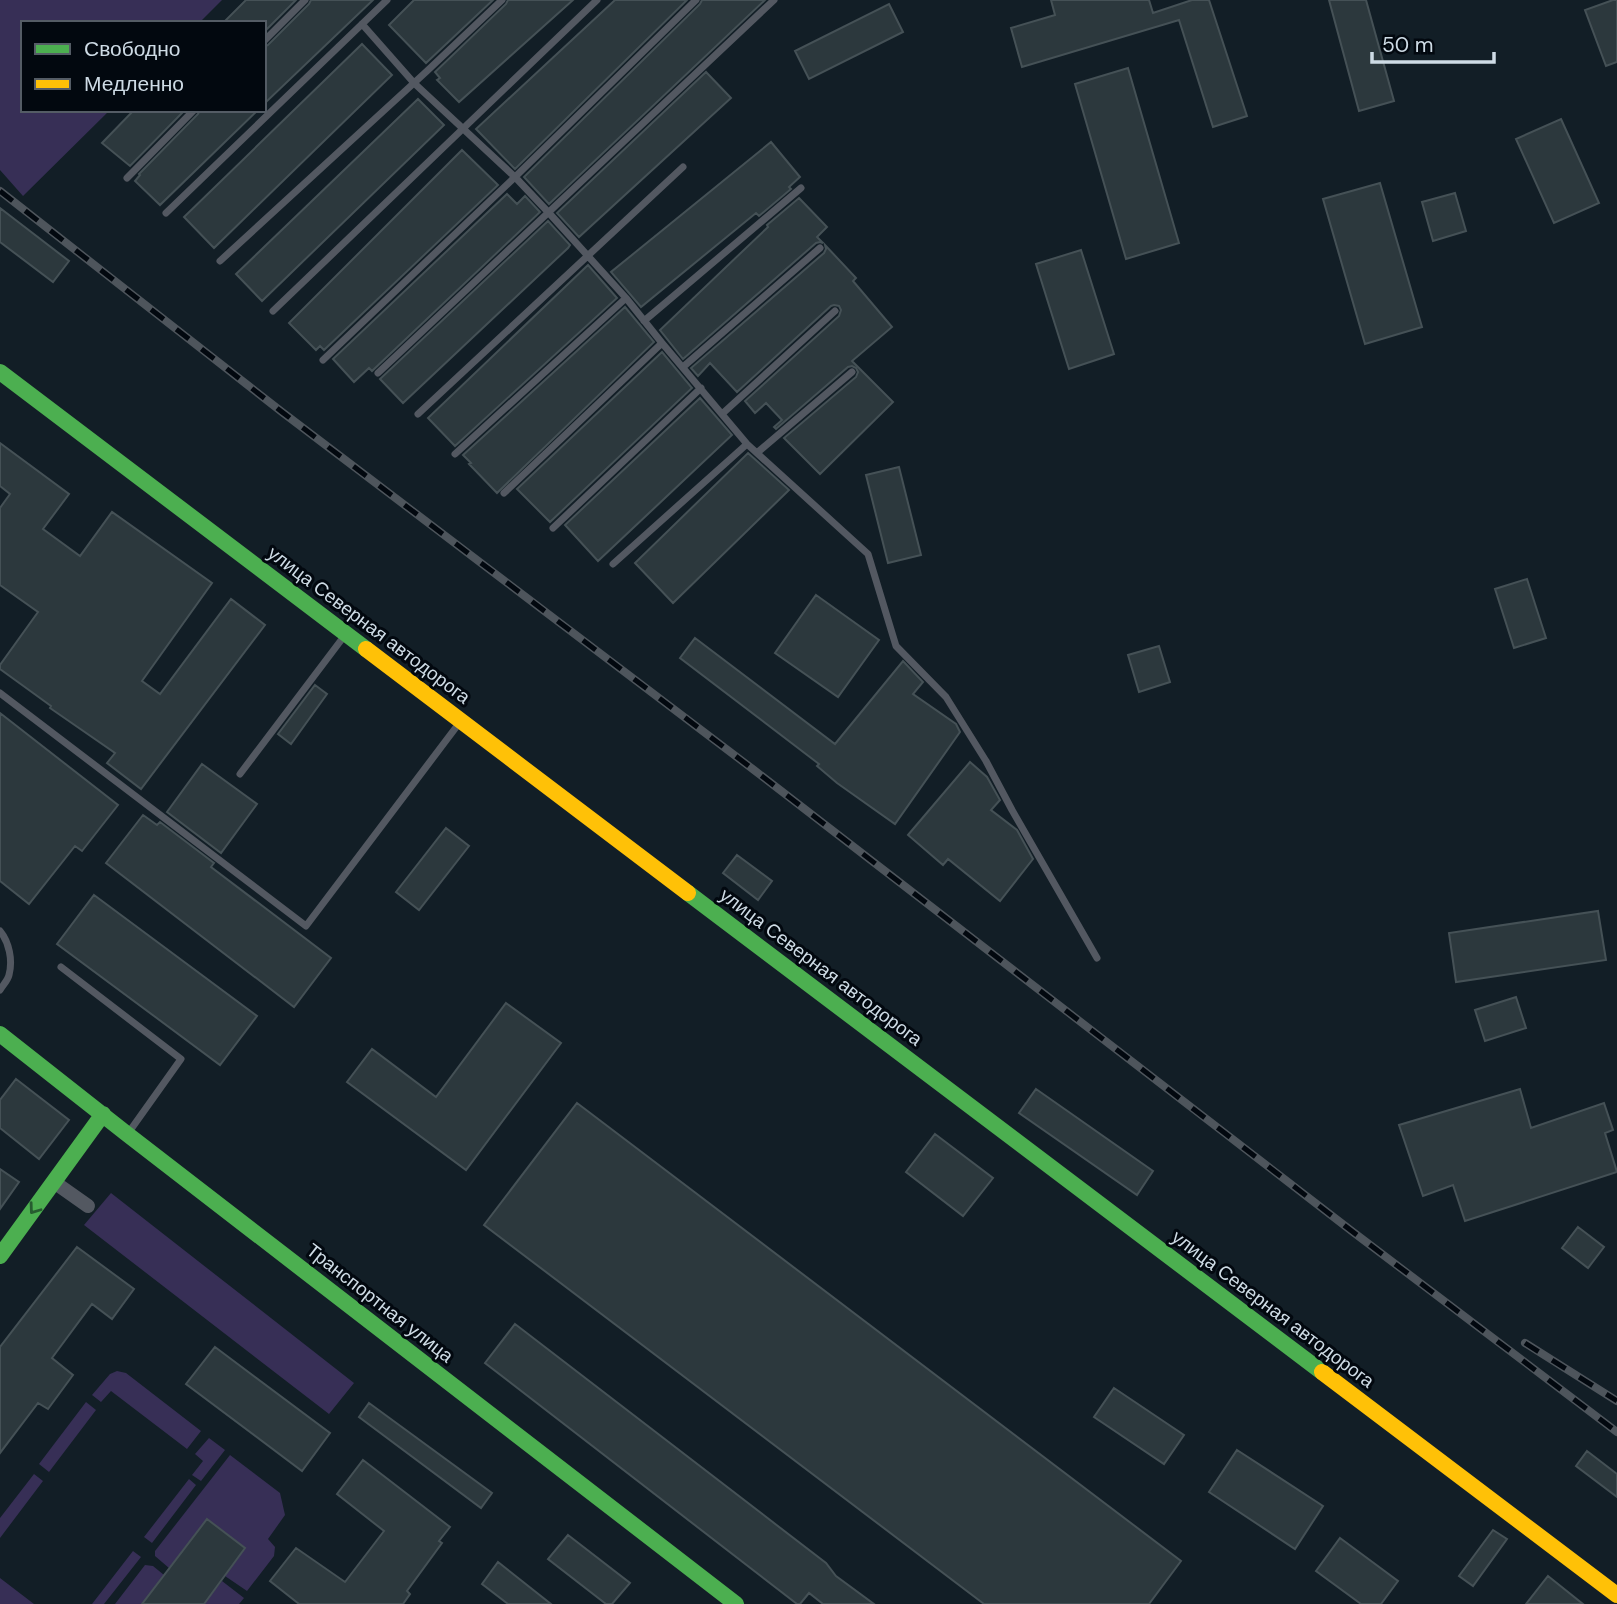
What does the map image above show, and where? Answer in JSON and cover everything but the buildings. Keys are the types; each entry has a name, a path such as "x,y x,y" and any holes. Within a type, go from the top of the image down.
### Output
{"main road":[{"name":"улица Северная автодорога","path":"0,372 1617,1595"},
{"name":"Транспортная улица","path":"0,1034 736,1604"},
{"path":"0,1256 103,1114"}],"street":[{"path":"54,1182 88,1206"}],"lane":[{"path":"266,39 305,0"},
{"path":"166,213 387,0"},
{"path":"220,261 502,0"},
{"path":"273,311 597,0"},
{"path":"323,360 696,0"},
{"path":"378,373 774,0"},
{"path":"362,24 414,83 549,212 626,298 747,443 869,554 896,646 946,697 986,761 1097,958"},
{"path":"127,178 192,112"},
{"path":"418,414 683,167"},
{"path":"644,321 801,188"},
{"path":"683,367 820,248"},
{"path":"455,454 626,298"},
{"path":"722,414 835,311"},
{"path":"504,494 662,343"},
{"path":"758,452 852,372"},
{"path":"553,528 701,388"},
{"path":"613,564 747,443"},
{"path":"240,774 346,634"},
{"path":"0,694 306,926 460,720"},
{"path":"0,931 10,952 9,977 0,990"},
{"path":"61,967 181,1059 127,1134"}],"shaded area":[{"path":"0,0 222,0 201,21 21,21 21,112 108,112 23,196 0,170"},
{"path":"111,1193 354,1383 329,1414 84,1225"},
{"path":"117,1371 126,1373 201,1431 187,1449 111,1391 101,1402 92,1395 110,1374"},
{"path":"86,1402 96,1410 49,1472 39,1464"},
{"path":"209,1438 225,1450 201,1481 192,1475 203,1461 195,1454"},
{"path":"230,1455 280,1493 285,1515 268,1539 275,1547 274,1556 247,1591 225,1576 245,1548 207,1519 169,1568 155,1556 155,1551"},
{"path":"34,1474 43,1481 0,1538 0,1518"},
{"path":"189,1479 196,1485 152,1543 144,1537"},
{"path":"133,1551 141,1557 104,1604 92,1604"},
{"path":"145,1565 153,1566 164,1575 142,1604 115,1604"},
{"path":"0,1578 34,1604 0,1604"},
{"path":"222,1581 244,1598 239,1604 204,1604"}],"railway":[{"path":"0,191 282,412 1617,1432"},
{"path":"1525,1343 1617,1401"}],"traffic: fast":[{"path":"0,372 366,649"},
{"path":"688,893 1322,1372"},
{"path":"0,1034 736,1604"},
{"path":"0,1256 103,1114"}],"traffic: slow":[{"path":"366,649 688,893"},
{"path":"1322,1372 1617,1595"}]}
